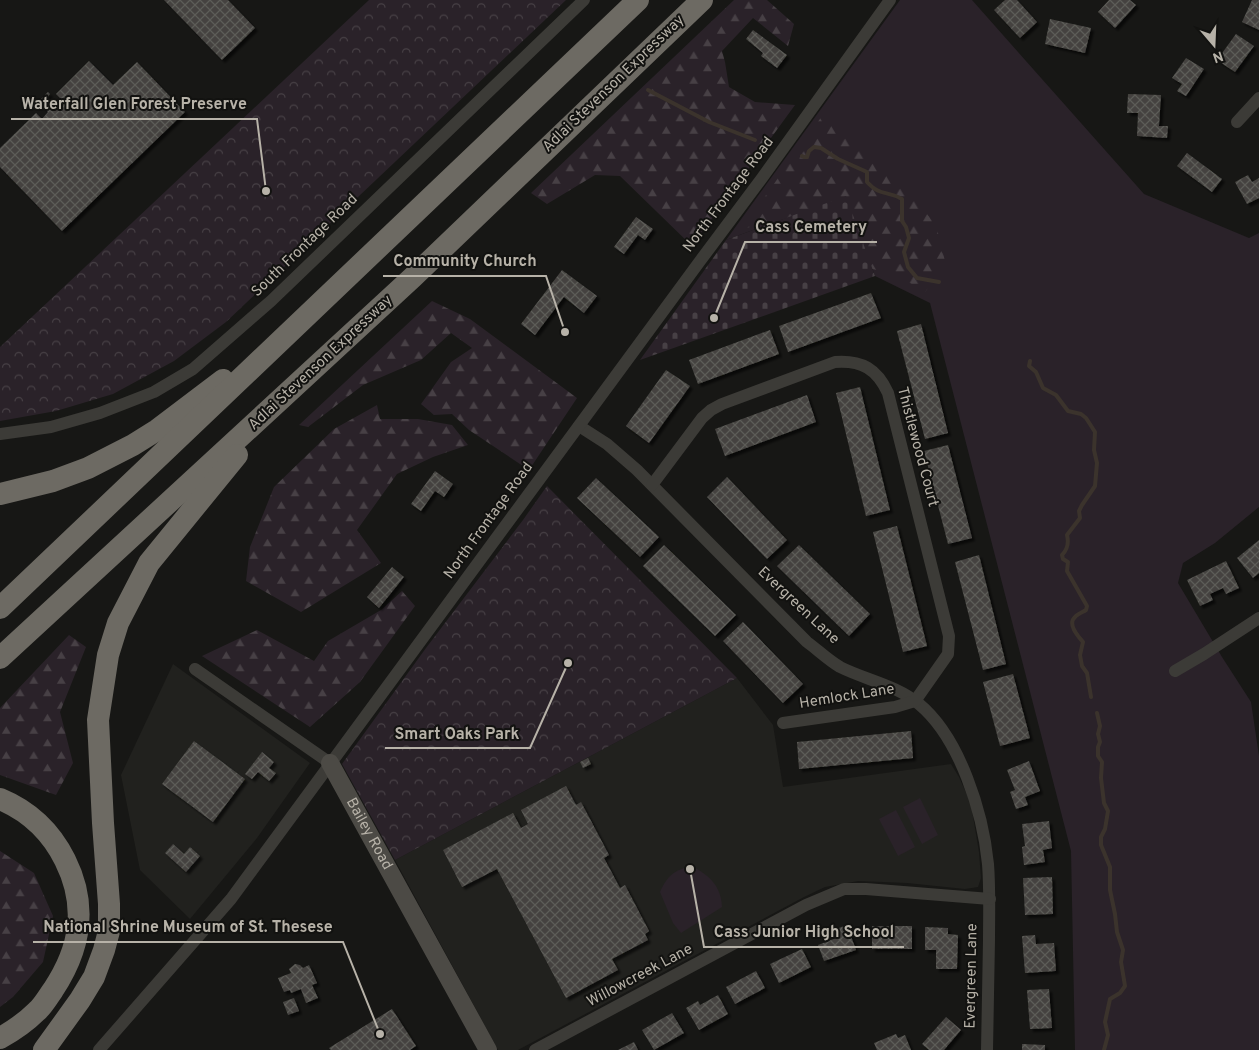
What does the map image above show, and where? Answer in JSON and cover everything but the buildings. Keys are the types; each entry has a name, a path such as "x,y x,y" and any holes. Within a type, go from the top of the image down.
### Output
{"highway":[{"path":"0,608 638,0"},
{"name":"Adlai Stevenson Expressway","path":"0,658 419,271 702,0"},
{"path":"0,494 53,481 88,468 132,445 157,430 296,326"},
{"path":"44,1050 94,977 109,931 98,720 108,654 118,623 149,563 283,398"},
{"path":"0,799 15,805 32,817 61,851 75,884 79,901 80,922 72,954 53,990 39,1010 0,1038"}],"street":[{"name":"South Frontage Road","path":"0,434 51,427 100,413 154,392 192,369 271,301 584,0"},
{"name":"North Frontage Road","path":"99,1050 231,899 762,178 890,0"},
{"path":"1237,122 1259,98"},
{"name":"Thistlewood Court","path":"652,485 702,418 722,404 836,362 850,361 863,365 874,372 882,381 888,394 949,636 948,654 915,701"},
{"name":"Evergreen Lane","path":"579,426 613,449 652,485 820,653 840,666 891,688 915,701 935,720 946,734 962,763 986,848 990,899 987,1050"},
{"path":"1175,671 1259,618"},
{"name":"Bailey Road","path":"195,669 330,763 488,1050"},
{"name":"Hemlock Lane","path":"783,722 895,707 915,701"},
{"name":"Willowcreek Lane","path":"535,1050 806,905 844,889 866,889 990,899"}],"shaded area":[{"path":"173,664 310,763 257,838 190,919 140,870 121,775"},
{"path":"737,678 773,725 783,787 951,764 971,804 979,852 981,878 978,887 965,889 907,883 858,881 825,887 518,1050 498,1050 395,860"}],"green space":[{"path":"369,0 566,0 226,322 174,361 113,394 56,411 0,421 0,347"},
{"path":"734,0 767,0 794,24 788,46 753,18 722,51 729,87 755,102 795,105 692,246 620,176 595,175 547,204 531,193"},
{"path":"900,0 972,0 1144,194 1249,238 1259,233 1259,507 1215,543 1183,563 1178,583 1251,702 1259,756 1259,1050 1075,1050 1071,851 930,303 875,276 846,196 726,240"},
{"path":"827,109 900,181 936,225 946,265 925,292 895,274 868,268 842,205 742,229"},
{"path":"846,196 875,276 640,360 726,240"},
{"path":"432,301 470,319 577,398 529,470 469,430 452,414 434,415 421,404 451,362 472,348 451,333 421,360 363,385 308,427 299,425"},
{"path":"377,405 380,419 418,419 452,425 468,445 433,457 397,474 357,530 381,563 301,612 246,581 250,547 274,487 334,429"},
{"path":"547,486 737,678 395,860 342,764"},
{"path":"402,591 415,606 360,682 310,727 202,656 257,630 314,661 328,641 381,610"},
{"path":"69,635 86,647 60,712 73,763 56,795 0,775 0,708"},
{"path":"920,798 938,835 922,844 903,807"},
{"path":"896,810 915,847 898,856 879,819"},
{"path":"0,851 34,873 53,916 43,962 13,997 0,1007"},
{"path":"692,866 709,878 717,887 722,907 681,933 673,923 660,892 672,874 680,869"}],"waterway":[{"path":"648,90 709,122 755,140"},
{"path":"802,156 807,157 809,151 814,147 821,148 838,159 867,172 867,182 876,190 902,199 902,221 909,238 904,252 908,267 917,278 939,282"},
{"path":"1030,361 1029,366 1036,372 1043,388 1056,395 1068,411 1081,414 1086,418 1095,432 1094,450 1097,463 1095,486 1079,511 1080,518 1067,535 1068,546 1062,555 1063,559 1068,562 1067,571 1087,606 1086,610 1075,617 1072,623 1074,630 1083,642 1080,655 1082,666 1087,673 1091,697"},
{"path":"1097,713 1100,726 1098,756 1102,762 1101,778 1104,803 1108,811 1105,829 1101,837 1101,845 1110,867 1110,890 1117,932 1123,950 1121,962 1125,986 1120,993 1110,999 1105,1022 1108,1035 1104,1050"}],"place":[{"name":"Waterfall Glen Forest Preserve","path":"266,191"},
{"name":"Cass Cemetery","path":"714,318"},
{"name":"Community Church","path":"565,332"},
{"name":"Smart Oaks Park","path":"568,663"},
{"name":"Cass Junior High School","path":"690,869"},
{"name":"National Shrine Museum of St. Thesese","path":"380,1034"}]}
